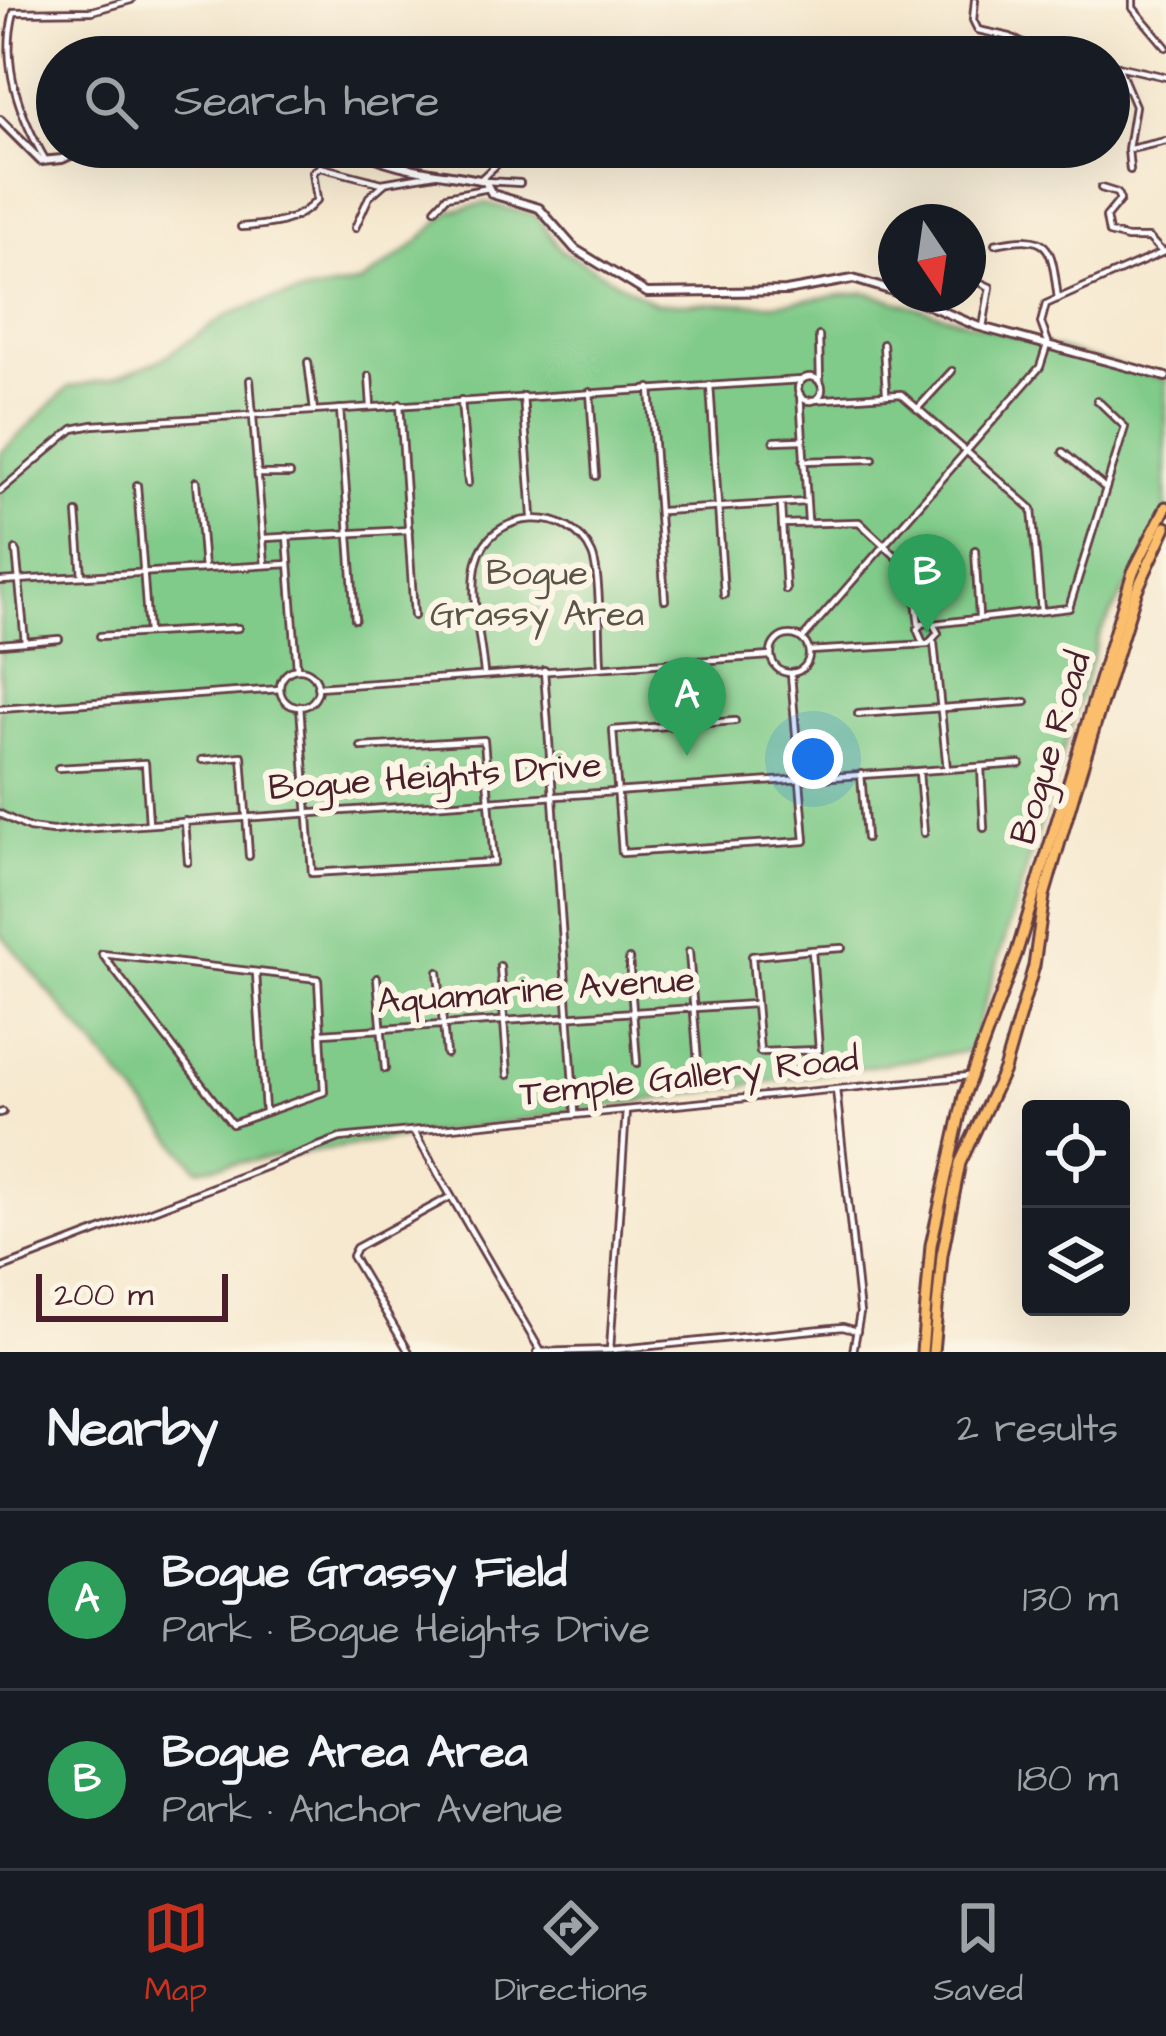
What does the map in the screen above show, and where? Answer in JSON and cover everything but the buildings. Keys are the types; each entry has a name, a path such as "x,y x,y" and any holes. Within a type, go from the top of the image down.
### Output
{"main road":[{"name":"Bogue Road","path":"922,1352 932,1245 970,1076 988,1022 997,1010 1133,572 1166,507"},
{"name":"Bogue Road","path":"933,1352 948,1210 965,1147 1004,1070 1037,952 1044,896 1136,592 1166,527"}],"street":[{"path":"36,143 16,106 8,76 6,32 14,12 92,11 131,0"},
{"path":"975,0 973,20 978,30 998,36"},
{"path":"1133,0 1132,8 1166,47"},
{"path":"1130,69 1166,77"},
{"path":"1130,94 1135,106 1130,137"},
{"path":"0,121 36,157"},
{"path":"1130,149 1166,141"},
{"path":"241,227 290,220 305,212 317,200 314,172 319,168"},
{"path":"324,168 385,183 441,173"},
{"path":"421,168 485,183 520,183"},
{"path":"435,209 447,196 485,183 494,168"},
{"path":"356,229 369,197 385,183"},
{"path":"485,183 500,198 539,208 574,250 647,293 786,291 853,279 878,287"},
{"path":"802,639 1040,368 1048,343 1042,313 1046,304 1164,252 1149,238 1108,232 1106,218 1120,200 1117,193 1101,188"},
{"path":"995,244 1027,238 1042,242 1051,251 1058,298"},
{"path":"946,312 983,327 1166,377"},
{"path":"983,327 986,312"},
{"path":"810,400 822,371 819,337"},
{"path":"883,344 886,395"},
{"path":"308,362 314,411"},
{"path":"917,409 952,370"},
{"path":"369,376 371,406"},
{"path":"0,491 73,429 790,379 819,384 830,399"},
{"path":"790,379 810,400"},
{"path":"250,380 265,566"},
{"path":"802,380 799,406 808,521"},
{"path":"710,386 724,595"},
{"path":"650,388 665,600"},
{"path":"590,392 596,476"},
{"path":"799,406 810,400 901,394 1032,509 1041,610"},
{"path":"524,396 532,519"},
{"path":"461,400 467,483"},
{"path":"920,626 1069,608 1124,427 1097,400"},
{"path":"400,404 414,616"},
{"path":"340,409 355,619"},
{"path":"774,441 801,440"},
{"path":"1063,452 1106,488"},
{"path":"803,461 873,459"},
{"path":"258,474 290,474"},
{"path":"197,481 204,569"},
{"path":"137,485 148,633"},
{"path":"660,512 806,502"},
{"path":"781,504 786,590"},
{"path":"77,513 82,576"},
{"path":"484,674 477,560 494,535 518,520 547,517 578,533 593,556 602,664"},
{"path":"782,524 860,523 913,572 920,626 916,634 923,643"},
{"path":"263,538 409,530"},
{"path":"287,536 297,669"},
{"path":"16,550 25,642"},
{"path":"976,550 979,618"},
{"path":"0,581 289,564"},
{"path":"933,624 938,633 933,642 947,769"},
{"path":"100,636 238,628"},
{"path":"790,635 802,639 809,651 803,668 791,674 775,667 770,656 778,639 790,635"},
{"path":"0,644 59,639"},
{"path":"809,651 933,642"},
{"path":"317,686 770,656"},
{"path":"297,669 309,672 317,686 314,698 300,706 284,700 280,689 282,678 297,669"},
{"path":"544,670 575,1115"},
{"path":"735,722 615,729 611,733 621,852 803,842 791,674"},
{"path":"0,709 280,689"},
{"path":"858,714 1026,702"},
{"path":"300,706 310,870 315,876 494,862 484,740 362,747"},
{"path":"202,760 242,756 248,856"},
{"path":"58,768 145,764 149,824"},
{"name":"Bogue Heights Drive","path":"0,814 29,828 52,831 1020,764"},
{"path":"981,767 984,828"},
{"path":"919,770 924,832"},
{"path":"861,774 866,838"},
{"path":"185,821 188,862"},
{"path":"812,950 819,1050 760,1052 752,956 812,950 842,948"},
{"path":"689,952 698,1063"},
{"path":"102,954 318,979 322,1034 324,1092 230,1123 102,954"},
{"path":"629,959 637,1064"},
{"path":"500,966 508,1075"},
{"path":"438,972 446,1054"},
{"path":"256,973 266,1113"},
{"path":"376,978 385,1069"},
{"name":"Aquamarine Avenue","path":"322,1034 754,1004"},
{"name":"Temple Gallery Road","path":"0,1269 325,1143 970,1076"},
{"path":"836,1089 860,1313 853,1352"},
{"path":"610,1350 626,1110"},
{"path":"413,1131 539,1351 610,1350 843,1327 857,1331"},
{"path":"409,1352 352,1256 356,1248 450,1197"}],"green space":[{"name":"Bogue Grassy Area","path":"486,203 535,215 561,250 654,303 774,304 865,292 878,296 878,312 933,312 1166,380 1166,521 1100,633 970,1051 198,1169 0,933 0,454 69,387 111,379 158,361 229,314 273,299 361,283 412,247 450,211"}],"place":[{"name":"Bogue Area Area","path":"927,633"},
{"name":"Bogue Grassy Field","path":"687,756"}]}
